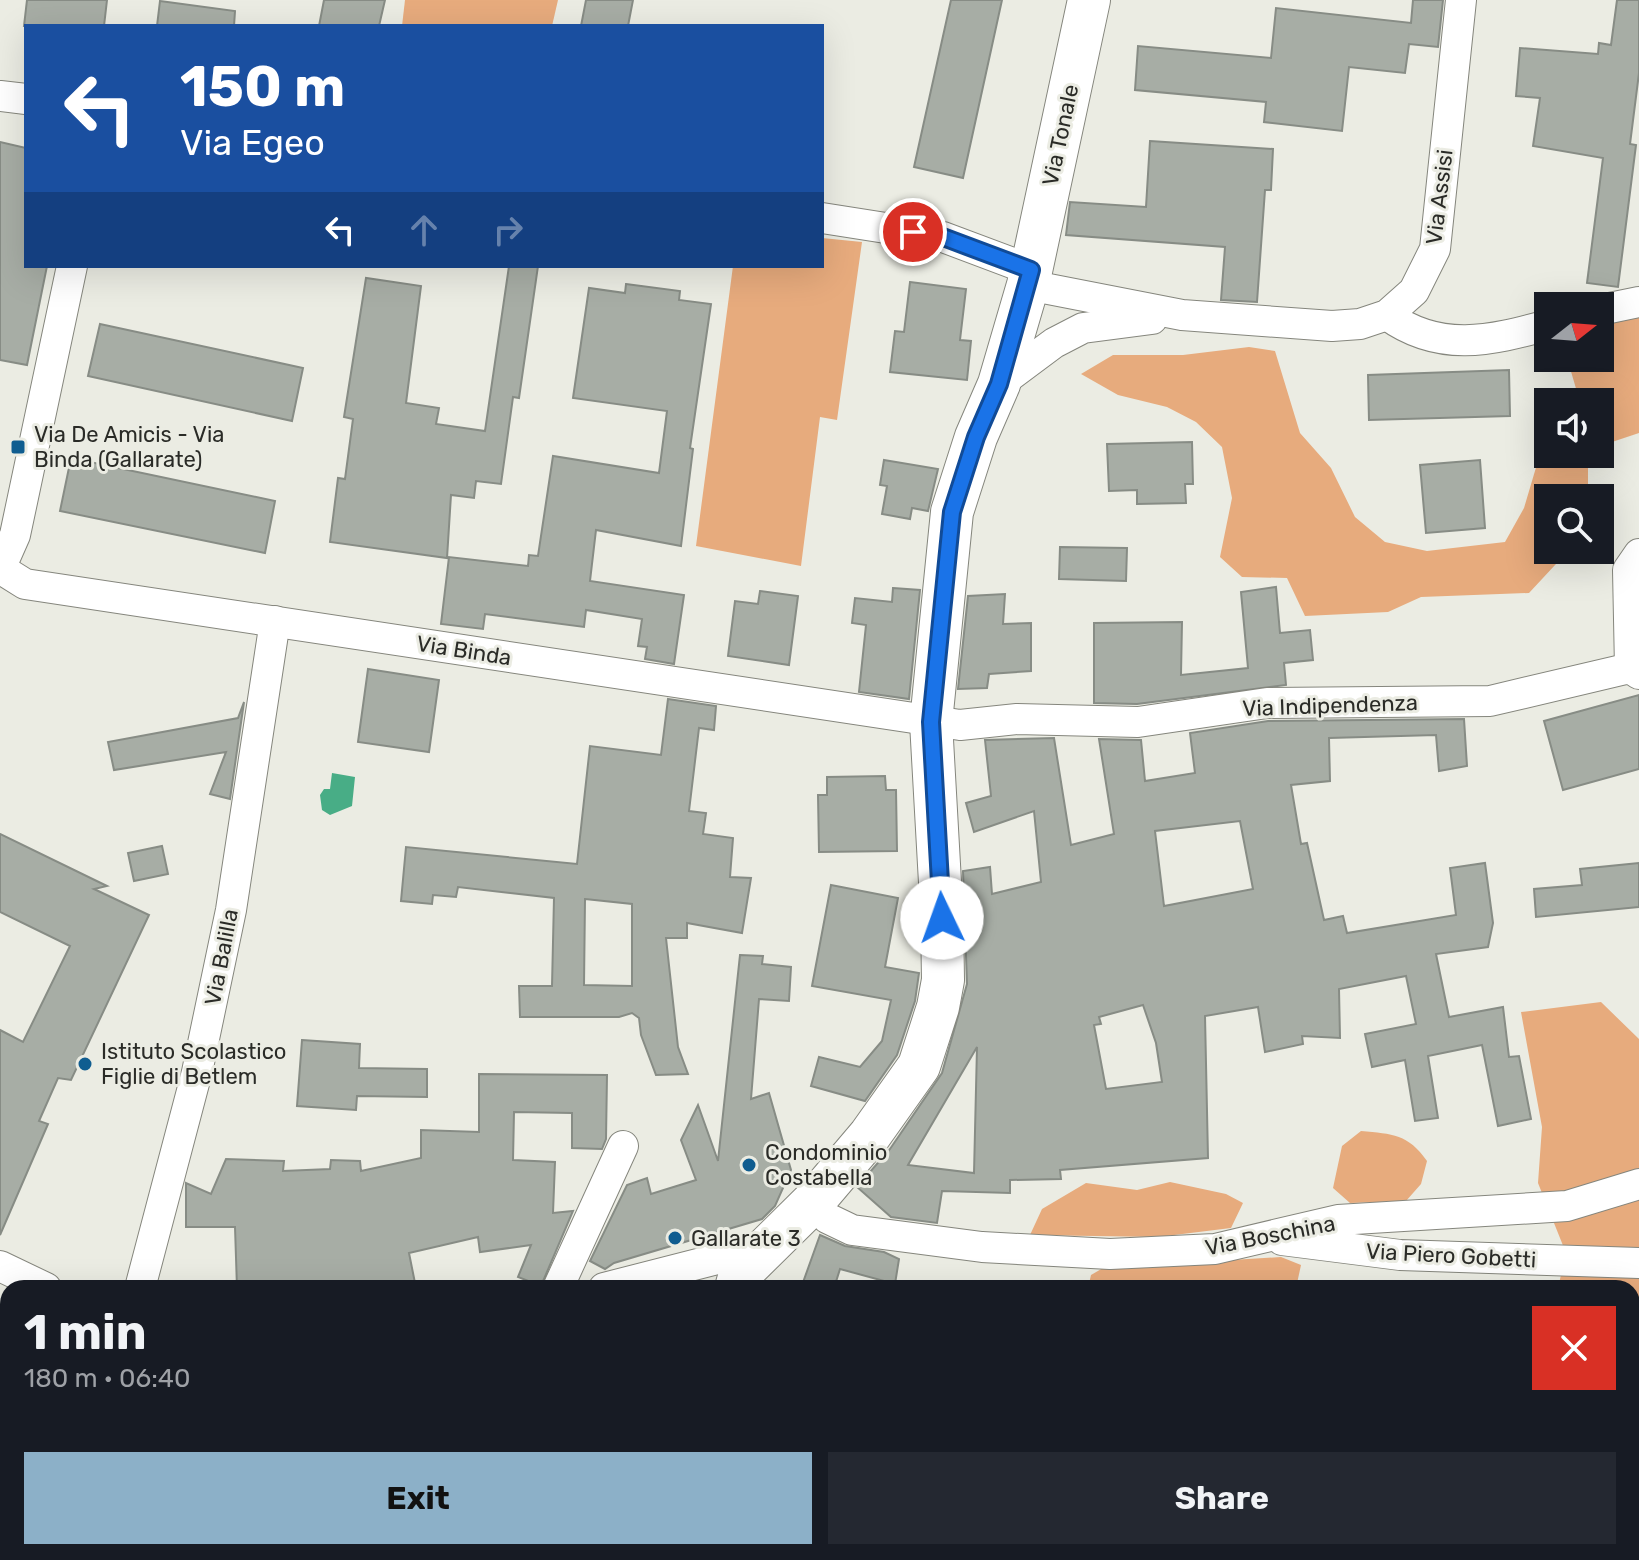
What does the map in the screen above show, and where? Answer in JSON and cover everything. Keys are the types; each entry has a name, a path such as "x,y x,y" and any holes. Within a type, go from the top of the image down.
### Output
{"street":[{"name":"Via Tonale","path":"738,1280 764,1247 814,1201 870,1135 919,1066 938,1007 943,965 931,722 952,512 976,437 999,384 1029,277 1089,0"},
{"name":"Via Assisi","path":"824,218 943,237 1029,277 1182,315 1332,326 1360,324 1387,315 1414,291 1435,249 1461,0"},
{"path":"0,96 24,99"},
{"path":"0,569 15,535 72,268"},
{"path":"1614,307 1639,302"},
{"name":"Via Assisi","path":"999,384 1054,343 1083,328 1182,315"},
{"path":"1387,315 1403,326 1444,341 1503,338 1534,329"},
{"name":"Via Indipendenza","path":"931,722 960,725 1017,719 1138,722 1267,703 1490,701 1635,671 1628,570 1639,554"},
{"name":"Via Binda","path":"0,569 25,584 931,722"},
{"name":"Via Balilla","path":"142,1280 197,1072 231,910 275,621"},
{"path":"562,1280 623,1146"},
{"name":"Via Boschina","path":"814,1201 827,1218 852,1230 982,1247 1110,1254 1215,1249 1338,1220 1567,1206 1639,1184"},
{"name":"Via Piero Gobetti","path":"1264,1237 1400,1255 1639,1263"},
{"path":"635,1280 764,1247"},
{"path":"0,1266 29,1280"}],"shaded area":[{"path":"405,0 558,0 552,24 402,24"},
{"path":"824,238 862,242 837,420 820,417 801,566 696,546 733,268 824,268"},
{"path":"1639,314 1639,433 1614,441 1614,388 1576,388 1571,372 1614,372 1614,320"},
{"path":"1249,347 1275,351 1300,433 1331,468 1355,517 1385,542 1427,551 1505,542 1524,508 1536,468 1588,468 1588,484 1534,484 1534,564 1556,564 1529,593 1421,597 1388,612 1305,616 1287,578 1242,577 1220,557 1232,498 1222,447 1196,422 1167,407 1118,395 1081,374 1113,355 1183,355"},
{"path":"332,773 355,777 352,806 330,815 322,810 320,795 324,789 330,789"},
{"path":"1601,1002 1639,1039 1639,1280 1560,1280 1566,1253 1538,1183 1542,1127 1521,1012"},
{"path":"1361,1131 1406,1140 1427,1161 1421,1184 1406,1201 1350,1203 1333,1188 1342,1146"},
{"path":"1170,1182 1226,1194 1243,1203 1231,1228 1158,1237 1030,1235 1042,1209 1086,1183 1137,1190"},
{"path":"1281,1257 1301,1265 1298,1280 1090,1280 1091,1275 1103,1268"}],"building":[{"path":"27,0 107,0 104,24 24,24"},
{"path":"324,0 385,0 379,24 319,24"},
{"path":"586,0 633,0 628,24 581,24"},
{"path":"951,0 1002,0 963,178 914,167"},
{"path":"1413,0 1443,0 1438,47 1409,44 1405,73 1349,67 1342,131 1264,122 1266,102 1135,90 1138,46 1271,58 1276,8 1411,23"},
{"path":"1617,0 1639,0 1639,73 1630,144 1636,145 1618,287 1587,283 1603,158 1533,146 1540,98 1516,96 1520,48 1598,54 1599,43 1611,45"},
{"path":"160,1 235,11 234,24 157,24"},
{"path":"1150,141 1273,149 1271,190 1265,190 1257,302 1221,300 1225,247 1066,235 1070,202 1146,207"},
{"path":"0,142 24,148 24,268 47,268 27,365 0,360"},
{"path":"509,268 538,268 519,398 513,397 501,484 476,481 474,498 451,495 447,558 330,542 338,478 345,479 353,419 344,417 366,278 421,286 406,403 439,408 436,424 485,431"},
{"path":"910,282 966,289 960,340 971,341 967,380 890,372 895,331 904,332"},
{"path":"626,284 680,291 679,300 711,304 690,448 693,449 681,546 596,530 590,581 684,595 674,664 645,659 647,647 638,646 642,619 586,610 584,627 485,614 483,629 441,624 449,557 528,566 529,555 538,556 553,456 659,473 667,411 573,398 589,288 625,293"},
{"path":"100,324 303,368 292,421 88,376"},
{"path":"1509,370 1510,416 1369,420 1368,375"},
{"path":"1192,442 1193,484 1185,484 1186,503 1137,504 1137,490 1109,491 1107,444"},
{"path":"71,458 275,501 265,553 60,511"},
{"path":"884,460 938,469 928,511 912,508 910,519 882,514 887,486 880,485"},
{"path":"1480,460 1485,528 1426,533 1420,465"},
{"path":"1060,547 1127,548 1126,581 1059,579"},
{"path":"1276,587 1280,633 1310,630 1313,660 1284,663 1286,685 1137,704 1094,703 1094,623 1182,622 1181,675 1248,668 1241,592"},
{"path":"893,588 920,590 909,699 859,692 866,625 852,623 855,598 892,602"},
{"path":"760,591 798,596 789,665 728,656 735,601 758,604"},
{"path":"1005,594 1003,624 1031,623 1031,671 989,674 987,688 958,689 968,596"},
{"path":"368,669 439,680 429,752 358,742"},
{"path":"1639,695 1639,769 1563,790 1544,721"},
{"path":"668,699 716,706 714,730 699,728 689,811 706,813 703,834 733,838 730,877 751,878 742,933 687,923 687,938 666,938 678,1047 688,1074 656,1075 641,1035 639,1018 632,1013 619,1017 520,1017 519,986 552,986 554,898 458,887 456,897 433,895 432,904 401,901 406,847 577,864 590,746 661,755","holes":["585,899 632,904 632,986 584,985"]},
{"path":"244,702 230,799 210,794 226,752 114,770 108,742 238,718"},
{"path":"1464,719 1467,766 1439,771 1436,735 1329,738 1330,781 1291,785 1301,844 1307,843 1324,920 1343,916 1347,933 1456,915 1450,868 1485,863 1493,923 1488,947 1436,954 1449,1017 1503,1007 1509,1057 1519,1056 1531,1119 1498,1126 1482,1045 1428,1056 1438,1118 1415,1121 1405,1060 1372,1067 1365,1034 1416,1024 1406,976 1339,989 1340,1038 1302,1036 1303,1044 1265,1052 1258,1007 1205,1016 1208,1158 1060,1170 1061,1179 1010,1180 1010,1193 942,1191 937,1223 891,1217 857,1187 890,1149 942,1073 967,984 963,871 990,867 992,894 1041,882 1034,811 974,832 966,803 991,796 985,740 1054,738 1071,845 1114,834 1099,739 1141,740 1145,781 1195,773 1190,733 1268,721","holes":["1240,821 1253,889 1164,906 1155,831","1143,1005 1156,1043 1162,1082 1106,1089 1094,1025 1101,1024 1099,1017","977,1047 974,1173 908,1165"]},
{"path":"885,776 886,790 896,790 897,851 819,852 818,795 827,795 827,777"},
{"path":"0,834 107,886 94,889 149,915 71,1080 58,1078 39,1121 48,1124 0,1235 0,1030 23,1042 70,946 0,912"},
{"path":"162,846 168,874 134,881 128,853"},
{"path":"1639,863 1639,907 1536,917 1534,889 1582,885 1580,869"},
{"path":"831,885 898,898 885,967 919,973 915,1001 897,1055 865,1101 811,1086 819,1057 860,1067 882,1041 891,1000 812,986"},
{"path":"740,955 763,956 762,964 791,967 789,1001 759,999 751,1099 769,1093 791,1170 775,1206 762,1219 614,1263 605,1269 590,1261 627,1185 647,1178 651,1194 696,1180 681,1140 698,1105 718,1161"},
{"path":"302,1040 360,1044 359,1068 427,1069 427,1097 357,1096 356,1110 297,1106"},
{"path":"479,1074 607,1075 606,1139 602,1149 572,1148 572,1113 514,1112 513,1160 555,1162 553,1213 573,1211 544,1280 518,1277 531,1245 480,1252 478,1237 409,1253 414,1280 237,1280 235,1227 186,1227 186,1183 211,1194 226,1159 284,1161 283,1171 330,1169 331,1160 360,1161 361,1171 421,1158 421,1130 479,1132"},
{"path":"820,1235 845,1246 884,1252 899,1259 896,1280 880,1280 840,1269 837,1280 804,1280"}],"place":[{"name":"Via De Amicis - Via Binda (Gallarate)","path":"18,447"},
{"name":"Istituto Scolastico Figlie di Betlem","path":"85,1064"},
{"name":"Condominio Costabella","path":"749,1165"},
{"name":"Gallarate 3","path":"675,1238"}],"route":[{"path":"913,232 943,237 1031,270 999,384 976,437 952,512 931,722 942,918"}]}
